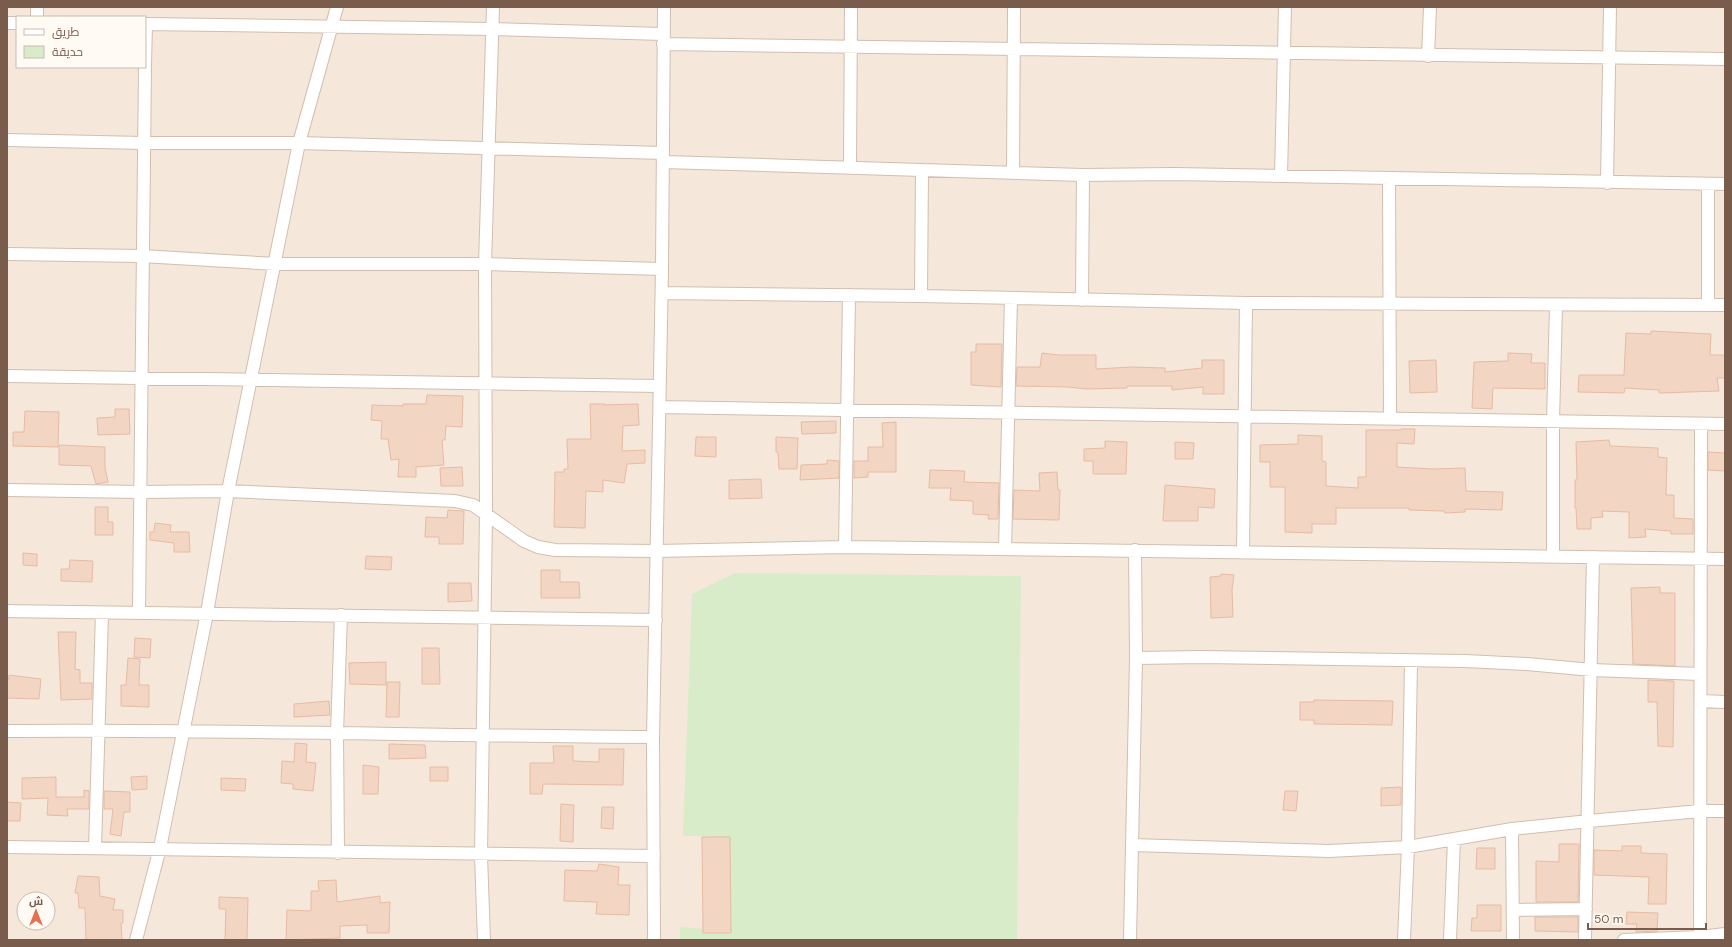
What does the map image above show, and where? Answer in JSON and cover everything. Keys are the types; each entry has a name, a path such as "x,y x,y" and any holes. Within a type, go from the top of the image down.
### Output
{"street":[{"path":"136,940 160,848 207,613 228,491 299,143 337,7"},
{"path":"484,940 481,855 486,514 485,264 490,148 493,7"},
{"path":"654,940 653,737 662,294 664,7"},
{"path":"850,166 851,7"},
{"path":"1013,172 1014,7"},
{"path":"1281,176 1282,52 1284,7"},
{"path":"1428,56 1430,7"},
{"path":"1607,183 1610,7"},
{"path":"146,24 492,29 663,39 851,47 1725,59"},
{"path":"139,612 141,492 140,378 145,68"},
{"path":"7,140 143,143 299,143 490,148 922,170 1725,184"},
{"path":"921,296 922,170"},
{"path":"1082,300 1083,174"},
{"path":"1389,179 1388,304 1390,418"},
{"path":"1708,184 1708,306"},
{"path":"7,254 142,256 275,264 485,264 662,269"},
{"path":"662,294 921,296 1246,303 1725,306"},
{"path":"845,547 849,295"},
{"path":"1005,549 1007,413 1011,298"},
{"path":"1243,552 1246,303"},
{"path":"1552,557 1552,421 1556,306"},
{"path":"7,376 659,386"},
{"path":"660,407 1725,424"},
{"path":"1700,939 1701,424"},
{"path":"7,490 141,492 228,491 454,501 474,504 524,542 538,548 555,550 656,551 845,547 1135,550 1725,560"},
{"path":"1130,940 1136,658 1135,550"},
{"path":"1585,940 1589,821 1593,557"},
{"path":"7,612 139,612 484,619 656,620"},
{"path":"95,848 102,613"},
{"path":"338,853 337,733 341,615"},
{"path":"1136,658 1201,657 1527,664 1592,670 1700,674"},
{"path":"1404,940 1408,847 1411,661"},
{"path":"1701,701 1725,702"},
{"path":"7,731 98,730 653,737"},
{"path":"1132,845 1329,851 1408,847 1454,840 1512,828 1700,811 1725,811"},
{"path":"1512,828 1513,940"},
{"path":"1450,940 1454,840"},
{"path":"7,847 160,848 481,855 654,856"},
{"path":"1513,910 1586,909"},
{"path":"1624,940 1700,939 1725,934"}],"shaded area":[{"path":"7,7 1725,7 1725,940 7,940"}],"green space":[{"path":"735,573 1021,576 1017,940 680,940 680,927 705,929 706,836 683,836 692,594"}],"building":[{"path":"1651,331 1711,334 1710,355 1725,355 1725,378 1717,378 1719,391 1659,393 1659,390 1625,388 1624,393 1578,392 1579,375 1624,375 1626,333 1651,334"},
{"path":"976,344 1002,344 1001,387 971,385 971,352 976,352"},
{"path":"1042,353 1059,355 1096,355 1096,369 1132,367 1165,368 1165,372 1202,368 1202,360 1224,360 1224,394 1203,394 1203,387 1172,390 1172,386 1127,386 1127,388 1086,389 1068,387 1016,386 1017,367 1040,367"},
{"path":"1508,353 1532,354 1531,363 1545,363 1545,389 1493,388 1492,409 1472,408 1474,362 1508,361"},
{"path":"1436,360 1437,392 1410,393 1409,361"},
{"path":"427,395 463,396 462,427 446,426 445,440 442,440 444,465 416,467 416,477 398,477 399,459 391,460 388,439 381,439 382,421 371,420 372,405 403,406 403,404 426,404"},
{"path":"590,404 638,404 639,425 623,426 622,451 645,450 645,463 627,464 624,483 603,480 603,492 586,491 585,528 554,527 555,472 564,472 564,469 568,469 567,439 591,439"},
{"path":"115,409 129,409 130,434 98,435 97,418 115,417"},
{"path":"25,411 59,412 58,447 13,446 13,432 24,432"},
{"path":"836,421 836,433 802,434 801,422"},
{"path":"896,422 896,472 868,472 868,477 854,478 854,461 868,461 868,447 883,447 882,423"},
{"path":"1415,429 1414,444 1397,443 1397,467 1432,469 1465,468 1466,491 1503,492 1502,510 1465,509 1465,512 1445,513 1444,511 1409,510 1409,508 1336,508 1336,524 1312,524 1312,533 1285,532 1285,487 1270,487 1270,462 1260,462 1260,445 1298,444 1298,435 1322,436 1322,461 1326,462 1326,486 1358,488 1358,477 1366,477 1366,430"},
{"path":"696,437 716,437 716,457 695,456"},
{"path":"776,437 798,438 797,469 779,469 778,453 776,452"},
{"path":"1609,440 1610,446 1658,448 1658,457 1667,458 1666,495 1674,495 1674,518 1693,519 1693,534 1671,534 1671,531 1645,529 1646,537 1629,538 1629,512 1602,511 1603,517 1591,518 1591,529 1577,529 1575,508 1575,480 1577,480 1576,442"},
{"path":"1105,441 1127,442 1126,474 1093,474 1093,461 1084,461 1084,449 1105,448"},
{"path":"1175,442 1194,443 1193,459 1175,459"},
{"path":"59,445 105,447 105,468 108,482 96,484 91,466 59,465"},
{"path":"1708,452 1725,453 1725,471 1708,470"},
{"path":"827,460 839,461 839,478 800,480 801,465 827,464"},
{"path":"462,467 463,486 441,486 440,468"},
{"path":"930,470 965,471 964,482 999,483 998,519 988,519 989,515 973,514 973,501 950,500 951,488 929,488"},
{"path":"1057,472 1058,490 1060,490 1059,520 1013,519 1014,490 1040,491 1039,473"},
{"path":"761,479 762,498 729,499 729,480"},
{"path":"1165,485 1215,489 1214,508 1198,507 1198,521 1163,521"},
{"path":"95,507 108,507 108,522 113,522 113,535 95,535"},
{"path":"448,510 464,511 463,544 439,544 439,537 425,537 426,517 447,518"},
{"path":"155,523 171,525 170,532 189,532 190,552 174,552 174,543 150,540 150,532 154,532"},
{"path":"23,553 37,554 37,566 23,565"},
{"path":"366,556 392,557 391,570 365,569"},
{"path":"70,560 93,561 92,582 61,581 61,569 69,569"},
{"path":"541,570 560,570 560,582 579,582 580,598 541,598"},
{"path":"1221,574 1234,575 1232,590 1233,617 1211,618 1210,577 1221,576"},
{"path":"448,583 471,583 472,601 448,602"},
{"path":"1660,587 1660,593 1675,593 1675,666 1633,664 1631,588"},
{"path":"58,632 76,632 75,669 80,670 80,683 92,683 92,699 61,700"},
{"path":"135,638 151,639 150,658 134,657"},
{"path":"422,648 439,648 440,684 422,684"},
{"path":"128,658 140,659 139,685 149,685 149,707 121,706 121,685 126,685"},
{"path":"386,662 386,685 350,684 349,663"},
{"path":"9,675 41,679 39,699 7,698 7,679 9,679"},
{"path":"1648,680 1674,681 1673,747 1658,746 1657,702 1648,702"},
{"path":"387,682 400,682 399,717 386,717"},
{"path":"1314,700 1393,701 1392,725 1314,724 1314,720 1300,720 1300,702 1314,702"},
{"path":"329,701 330,715 294,717 294,704"},
{"path":"295,743 307,744 306,762 316,763 313,791 293,789 293,784 281,783 282,761 294,762"},
{"path":"389,744 425,745 426,758 389,759"},
{"path":"553,746 573,746 573,761 599,762 599,749 624,749 623,785 543,784 542,794 530,794 530,763 554,763"},
{"path":"363,765 379,767 378,794 363,794"},
{"path":"430,767 448,767 448,781 430,781"},
{"path":"147,776 147,789 132,790 131,777"},
{"path":"56,777 56,797 84,797 84,790 89,791 89,809 67,809 68,816 47,815 48,798 22,799 22,778"},
{"path":"221,778 246,779 245,791 221,790"},
{"path":"1401,787 1401,805 1381,806 1381,788"},
{"path":"104,791 130,792 130,812 124,812 121,836 110,834 113,809 104,809"},
{"path":"1285,791 1298,791 1296,811 1283,810"},
{"path":"7,802 21,803 20,821 7,821"},
{"path":"561,804 574,805 573,842 560,841"},
{"path":"602,807 614,807 613,829 601,828"},
{"path":"702,837 730,837 731,933 703,933"},
{"path":"1559,844 1579,844 1578,902 1536,902 1536,861 1559,862"},
{"path":"1622,846 1641,846 1641,853 1667,854 1666,904 1648,904 1649,877 1594,875 1594,850 1622,851"},
{"path":"1477,848 1495,848 1495,869 1476,869"},
{"path":"599,864 619,867 618,885 630,885 629,915 596,914 597,902 564,901 565,870 597,871"},
{"path":"78,876 99,877 100,896 115,899 113,910 123,910 123,923 121,923 122,940 86,940 85,908 79,908 78,893 75,893"},
{"path":"336,880 337,902 380,896 380,903 390,902 389,933 367,933 367,925 340,926 340,938 286,940 287,910 311,911 311,891 319,891 318,881"},
{"path":"219,897 248,898 247,940 225,940 226,909 219,909"},
{"path":"1477,905 1501,905 1501,931 1471,931 1472,918 1477,918"},
{"path":"1627,912 1658,913 1657,931 1636,932 1637,924 1626,924"},
{"path":"1535,917 1578,917 1578,932 1535,931"}]}
